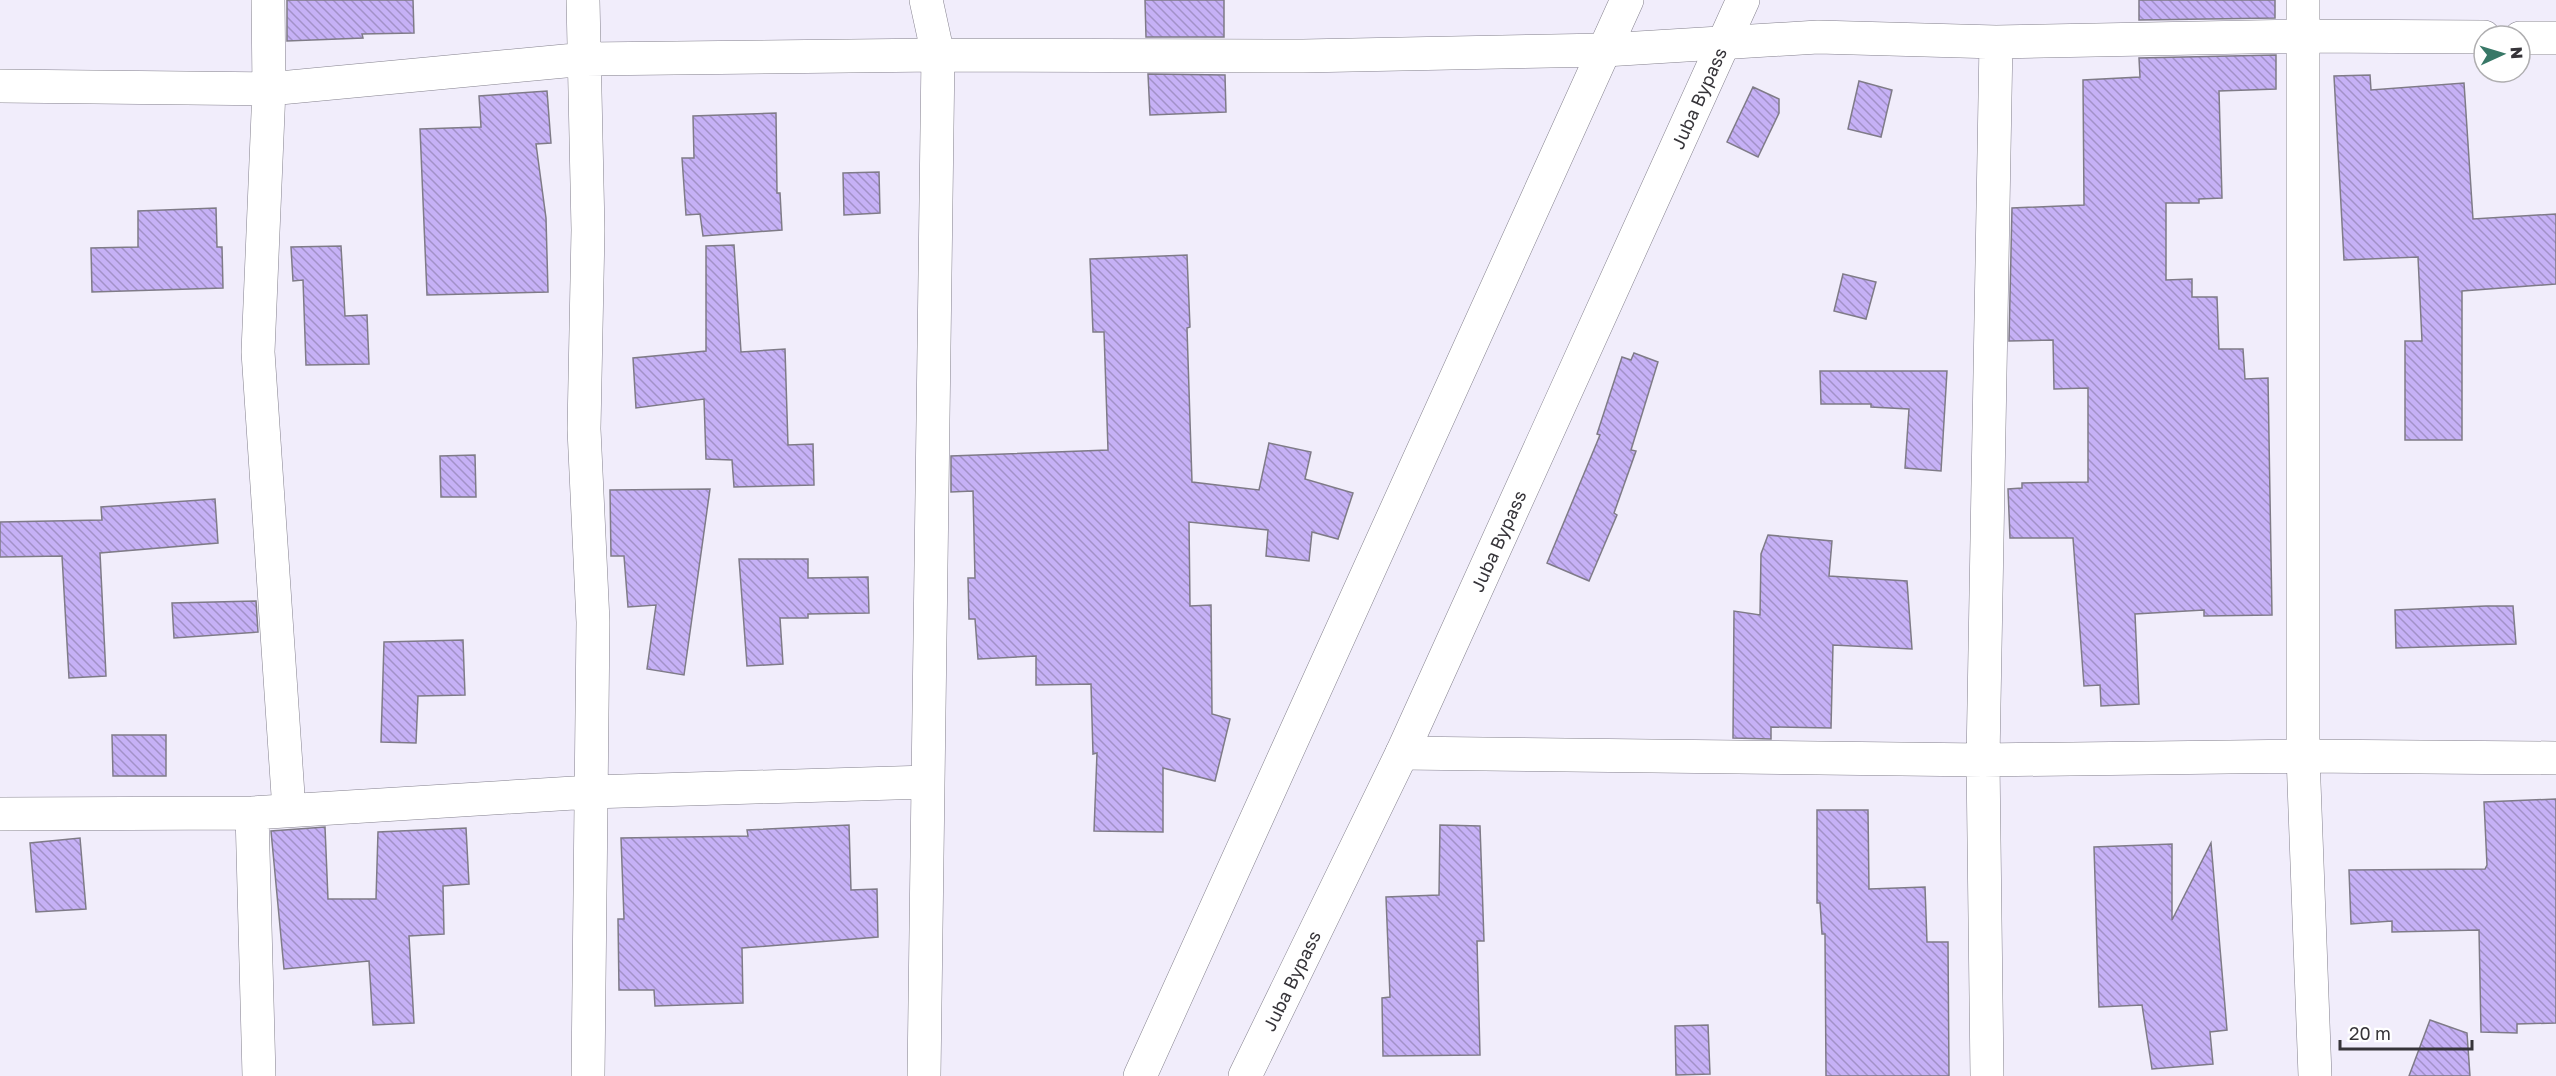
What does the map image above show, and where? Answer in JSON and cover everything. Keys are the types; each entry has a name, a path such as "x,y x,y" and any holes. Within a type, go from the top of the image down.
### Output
{"street":[{"path":"268,0 269,89 258,352 289,810"},
{"path":"583,0 588,230 584,429 593,622 588,1076"},
{"path":"924,1076 938,55 926,0"},
{"path":"1140,1076 1627,0"},
{"name":"Juba Bypass","path":"1245,1076 1402,753 1743,0"},
{"path":"2303,0 2303,756 2315,1076"},
{"path":"0,87 269,89 586,59 938,55 1303,56 1605,50 1818,37 1996,42 2304,36 2472,38"},
{"path":"2532,38 2556,38"},
{"path":"1987,1076 1983,760 1996,42"},
{"path":"1402,753 1983,760 2303,756 2556,758"},
{"path":"0,814 252,813 590,792 928,782"},
{"path":"252,813 258,1076"}],"building":[{"path":"287,0 413,0 414,33 362,34 363,38 287,41"},
{"path":"1145,0 1224,0 1224,37 1146,37"},
{"path":"2139,0 2275,0 2275,18 2139,20"},
{"path":"2276,55 2276,89 2219,91 2222,198 2199,199 2199,203 2166,203 2166,280 2192,279 2192,297 2217,297 2219,349 2243,349 2245,379 2268,378 2272,615 2204,616 2204,610 2135,614 2139,704 2101,706 2100,685 2084,686 2073,538 2010,538 2008,489 2022,488 2022,483 2088,482 2088,388 2054,389 2053,340 2009,341 2012,208 2084,205 2083,80 2140,77 2139,58"},
{"path":"1148,74 1225,75 1226,112 1150,115"},
{"path":"2370,75 2371,90 2464,83 2473,219 2556,214 2556,284 2462,291 2462,440 2405,440 2405,341 2422,341 2418,257 2344,260 2334,76"},
{"path":"1859,81 1892,90 1881,137 1848,129"},
{"path":"1753,87 1779,99 1779,113 1758,157 1727,142"},
{"path":"547,91 551,143 536,144 546,218 548,292 427,295 420,129 481,127 479,96"},
{"path":"776,113 777,193 780,193 782,230 703,236 700,214 686,215 682,158 694,158 693,116"},
{"path":"879,172 880,213 844,215 843,173"},
{"path":"216,208 217,247 222,247 223,288 92,292 91,248 138,247 138,211"},
{"path":"734,245 741,352 785,349 788,445 813,444 814,485 734,487 732,460 706,459 704,399 636,408 633,358 706,351 706,246"},
{"path":"341,246 345,316 367,315 369,364 306,365 303,280 293,281 291,247"},
{"path":"1187,255 1192,482 1259,490 1269,443 1311,452 1305,479 1353,493 1338,539 1312,532 1309,561 1266,556 1268,530 1189,522 1190,606 1211,605 1212,714 1230,719 1215,781 1163,768 1163,832 1094,831 1097,753 1093,754 1091,684 1036,685 1036,656 978,659 975,619 969,619 968,578 975,578 973,491 951,492 951,456 1108,450 1104,332 1093,332 1090,259"},
{"path":"1843,274 1876,282 1866,319 1834,311"},
{"path":"1634,353 1658,362 1631,450 1636,451 1614,513 1617,515 1589,581 1547,563 1600,435 1597,434 1622,357 1631,360"},
{"path":"1820,371 1947,371 1941,471 1905,468 1909,409 1871,407 1871,404 1821,404"},
{"path":"475,455 476,497 441,497 440,456"},
{"path":"710,489 684,675 647,669 656,605 628,607 624,556 611,556 610,490"},
{"path":"215,499 218,543 100,553 106,676 69,678 62,556 0,557 0,522 102,520 101,507"},
{"path":"1768,535 1832,541 1829,576 1907,581 1912,649 1833,645 1831,728 1771,727 1771,739 1733,738 1734,611 1760,615 1761,554"},
{"path":"739,559 808,559 808,578 868,577 869,613 808,614 808,618 780,618 783,664 747,666"},
{"path":"256,601 258,632 174,638 172,603"},
{"path":"2513,606 2516,644 2396,648 2395,610"},
{"path":"463,640 465,695 418,696 416,743 381,742 384,642"},
{"path":"112,735 166,735 166,776 113,776"},
{"path":"2556,799 2556,1023 2517,1024 2517,1033 2481,1032 2479,930 2392,932 2392,921 2351,924 2349,870 2485,869 2487,865 2484,802"},
{"path":"1817,810 1868,810 1869,889 1925,887 1927,942 1948,942 1949,1076 1826,1076 1825,934 1822,934 1820,903 1817,903"},
{"path":"849,825 851,890 877,889 878,937 742,948 743,1003 655,1006 654,990 619,990 618,919 624,919 621,838 748,836 747,830"},
{"path":"1440,825 1480,826 1484,941 1477,941 1480,1055 1383,1056 1382,998 1390,997 1386,897 1439,895"},
{"path":"325,827 328,899 376,899 378,832 466,828 469,884 443,886 444,934 409,936 414,1023 373,1025 369,961 284,969 271,831"},
{"path":"80,838 86,909 36,912 30,843"},
{"path":"2211,843 2227,1030 2210,1032 2213,1064 2152,1069 2142,1005 2099,1007 2094,847 2172,844 2172,920"},
{"path":"2430,1020 2467,1033 2470,1076 2409,1076"},
{"path":"1708,1025 1710,1074 1676,1075 1675,1026"}]}
